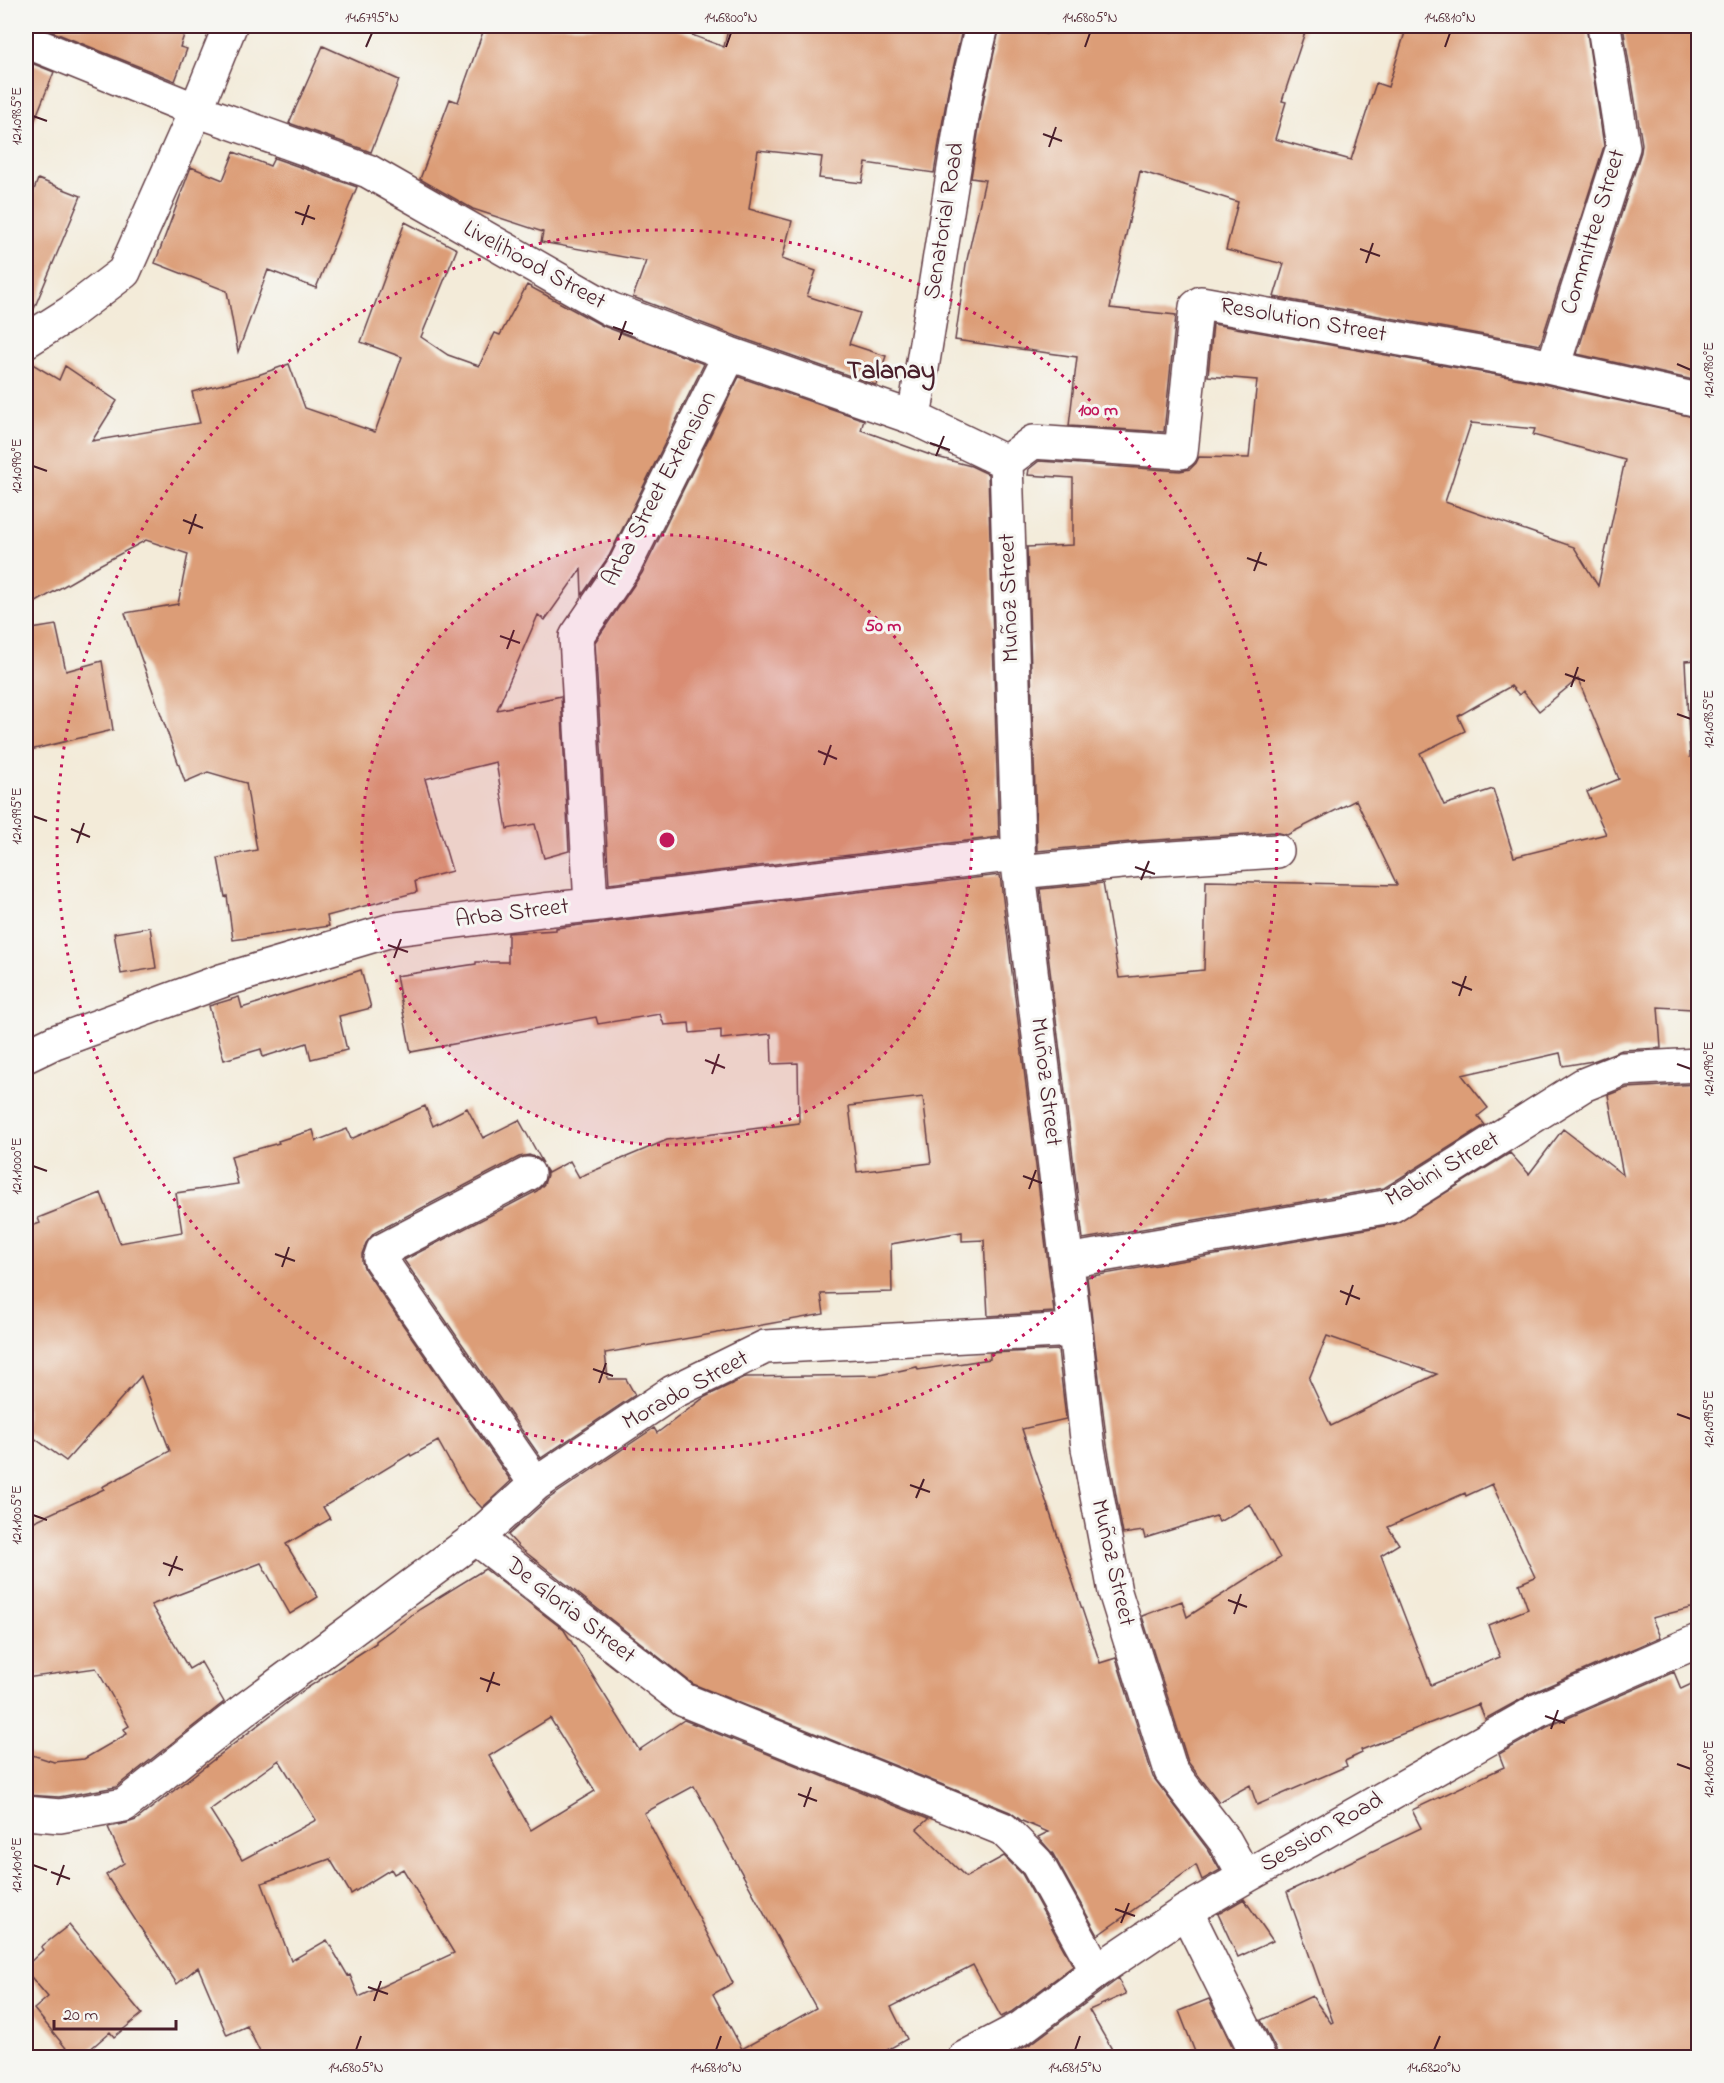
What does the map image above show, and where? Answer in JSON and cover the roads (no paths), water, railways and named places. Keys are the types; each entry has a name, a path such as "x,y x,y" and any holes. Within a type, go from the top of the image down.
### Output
{"street":[{"path":"26,341 70,313 124,272 196,110 230,26"},
{"name":"Senatorial Road","path":"914,418 966,93 982,26"},
{"name":"Committee Street","path":"1552,367 1623,147 1604,26"},
{"name":"Livelihood Street","path":"26,40 196,110 368,171 610,309 730,354 914,418"},
{"name":"Resolution Street","path":"1006,462 1033,442 1182,452 1196,307 1201,303 1552,367 1698,400"},
{"name":"Arba Street Extension","path":"591,905 576,638 625,565 730,354"},
{"path":"914,418 1006,462"},
{"name":"Muñoz Street","path":"1006,462 1018,863 1088,1448 1115,1592 1171,1771 1225,1841 1245,1877"},
{"name":"Arba Street","path":"26,1056 55,1042 224,980 395,929 543,910 1018,863 1142,860 1277,851"},
{"name":"Mabini Street","path":"1067,1261 1391,1206 1583,1085 1623,1069 1698,1065"},
{"path":"528,1173 383,1250 380,1259 536,1484"},
{"name":"Morado Street","path":"476,1538 536,1484 673,1392 765,1347 1075,1330"},
{"path":"26,1813 60,1816 124,1805 244,1710 476,1538"},
{"name":"De Gloria Street","path":"476,1538 684,1700 848,1764 1003,1829 1037,1863 1097,1971"},
{"name":"Session Road","path":"964,2058 1021,2028 1097,1971 1186,1911 1245,1877 1539,1710 1698,1641"},
{"path":"1186,1911 1259,2058"}],"district":[{"name":"Talanay","path":"891,372"}]}
